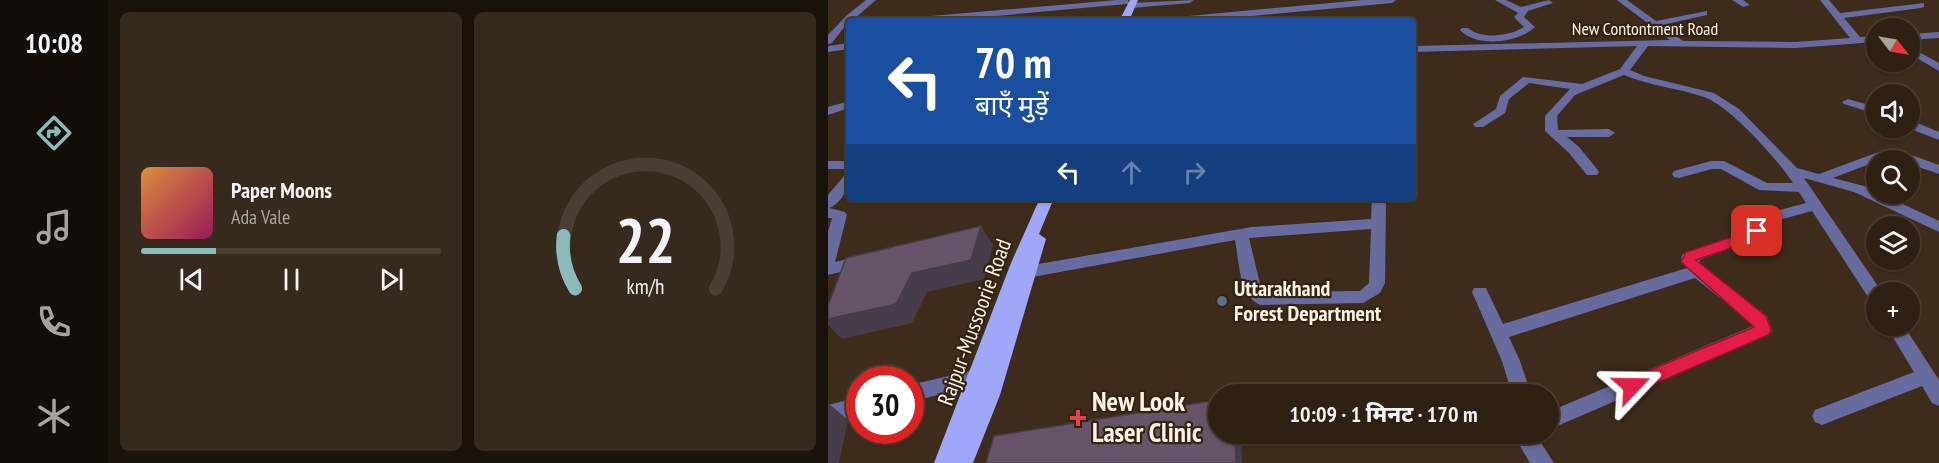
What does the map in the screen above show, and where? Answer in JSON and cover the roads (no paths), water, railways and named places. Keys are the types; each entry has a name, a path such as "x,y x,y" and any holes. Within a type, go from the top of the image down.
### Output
{"main road":[{"path":"1118,18 1129,2"},
{"path":"1125,18 1129,2"},
{"name":"Rajpur-Mussoorie Road","path":"945,463 979,377 1019,261 1046,201"},
{"name":"Rajpur-Mussoorie Road","path":"962,463 990,395 1027,272 1055,201"}],"street":[{"path":"851,18 872,0"},
{"path":"943,18 1129,2 1190,0"},
{"path":"1199,18 1392,0"},
{"path":"1488,39 1526,32 1530,25 1521,13 1499,0"},
{"path":"1622,0 1680,43"},
{"path":"1737,0 1746,5"},
{"path":"1824,0 1858,40"},
{"path":"1521,13 1549,3"},
{"path":"1838,16 1921,5"},
{"path":"1654,24 1704,13"},
{"path":"828,41 846,23"},
{"path":"1465,30 1472,36 1533,47"},
{"path":"1920,36 1939,35"},
{"name":"New Contontment Road","path":"1416,49 1645,43 1795,45 1866,40"},
{"path":"1592,172 1574,150 1553,134 1550,125 1553,111 1566,97 1624,71 1645,43"},
{"path":"828,49 846,46"},
{"path":"1920,56 1939,68"},
{"path":"1624,71 1718,99 1735,111 1792,171 1867,282"},
{"path":"1479,124 1501,111 1504,98 1527,79 1583,88"},
{"path":"1848,102 1866,108"},
{"path":"828,111 846,105"},
{"path":"1920,128 1939,136"},
{"path":"1553,134 1609,133"},
{"path":"1823,177 1884,154 1901,156 1939,170"},
{"path":"828,165 846,165"},
{"path":"1679,174 1711,165 1725,165 1764,187 1804,188"},
{"path":"1792,171 1823,177 1873,195 1939,227"},
{"path":"828,204 846,183"},
{"path":"1241,234 1254,290 1261,298 1363,297 1374,289 1377,283 1379,201"},
{"path":"1559,416 1762,330 1761,321 1688,262 1691,256 1755,234 1757,231 1753,222 1815,206"},
{"path":"828,213 840,215 828,260"},
{"path":"1027,272 1241,234 1290,228 1341,229 1378,224"},
{"path":"828,269 875,257"},
{"path":"1498,333 1697,271"},
{"path":"1480,292 1517,384"},
{"path":"1901,336 1939,397"},
{"path":"1822,416 1925,376"},
{"path":"924,391 979,377"},
{"path":"828,414 846,410"},
{"path":"1530,444 1544,463"}],"place":[{"name":"Uttarakhand Forest Department","path":"1222,301"},
{"name":"New Look Laser Clinic","path":"1078,418"}]}
